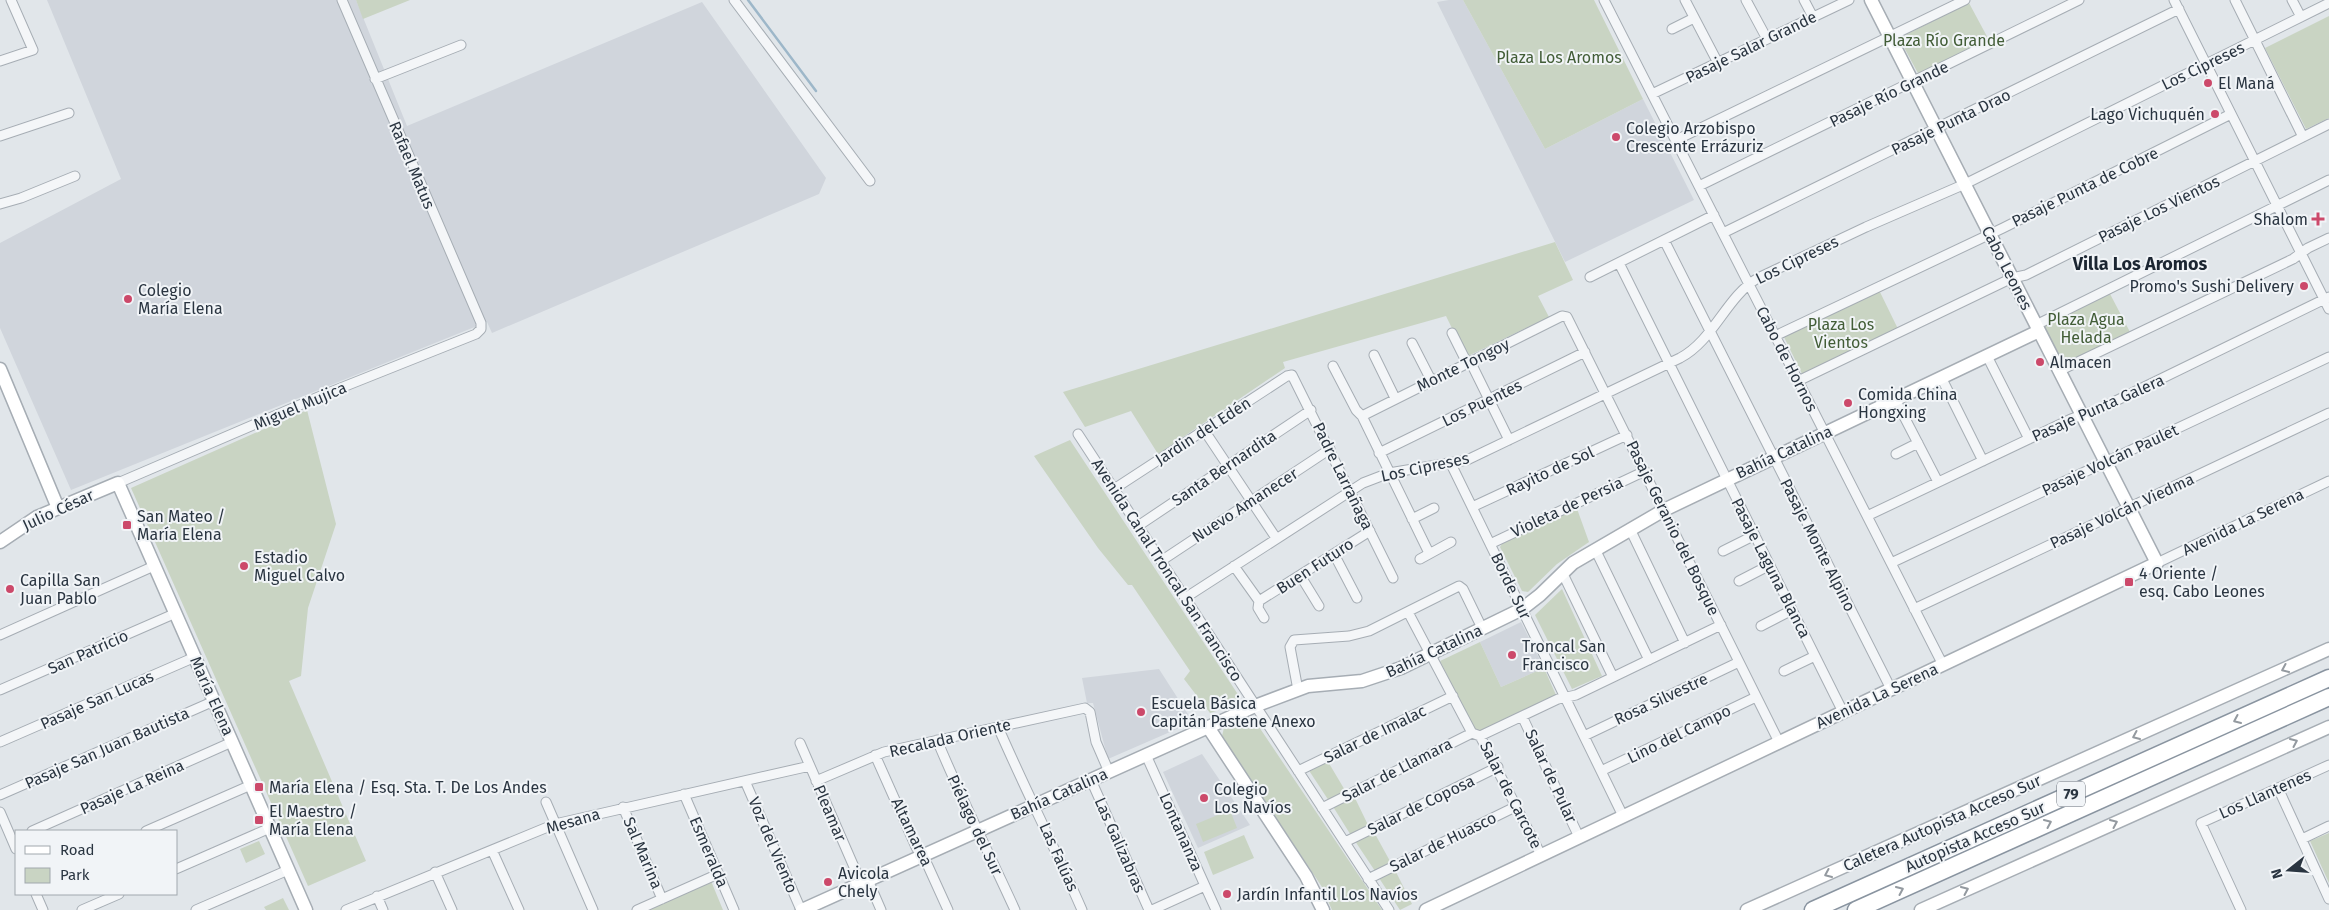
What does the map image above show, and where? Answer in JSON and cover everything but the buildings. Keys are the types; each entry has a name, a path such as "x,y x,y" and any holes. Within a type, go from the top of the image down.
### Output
{"highway":[{"name":"Autopista Acceso Sur","path":"1814,910 2329,678"},
{"name":"Autopista Acceso Sur","path":"1856,910 2329,697"}],"street":[{"path":"0,61 33,50 11,0"},
{"name":"Rafael Matus","path":"342,0 481,323 481,329"},
{"path":"734,0 870,181"},
{"name":"Cabo de Hornos","path":"1604,0 1943,664"},
{"path":"1685,0 1718,63"},
{"path":"1746,0 1767,39"},
{"path":"1804,0 1813,17"},
{"name":"Pasaje Salar Grande","path":"1652,94 1849,0"},
{"name":"Cabo Leones","path":"1871,0 2157,563"},
{"path":"1676,140 1890,38 1965,0"},
{"name":"Pasaje Río Grande","path":"1699,186 1913,83 2079,0"},
{"path":"2174,0 2301,254 2327,299 2329,310"},
{"path":"2235,0 2303,137"},
{"path":"2292,0 2301,17"},
{"name":"Los Cipreses","path":"1185,598 1350,490 1389,473 1451,464 1473,458 1605,392 1669,363 1691,351 1749,284 1866,227 1965,184 2329,3"},
{"name":"Pasaje Punta Drao","path":"1723,234 2179,9"},
{"path":"1672,29 1694,18"},
{"path":"375,79 461,45"},
{"path":"0,136 69,113"},
{"name":"Pasaje Punta de Cobre","path":"1775,336 2232,114"},
{"name":"Pasaje Los Vientos","path":"1798,381 2012,278 2026,275 2329,124"},
{"path":"0,204 21,198 74,176"},
{"name":"Bahía Catalina","path":"807,909 1255,706 1316,685 1375,678 1430,654 1522,609 1540,595 1562,572 1595,549 1664,510 1987,356 2037,328 2329,180"},
{"path":"1590,278 1714,215"},
{"path":"2059,371 2301,254 2329,238"},
{"name":"Pasaje Monte Alpino","path":"1664,240 1891,689"},
{"name":"Pasaje Laguna Blanca","path":"1619,263 1843,712"},
{"name":"Pasaje Punta Galera","path":"1867,516 2327,299"},
{"name":"Pasaje Geranio del Bosque","path":"1566,316 1779,742"},
{"name":"Monte Tongoy","path":"1362,416 1431,380 1566,316"},
{"name":"Miguel Mujica","path":"118,483 323,395 476,334 481,329"},
{"path":"1452,333 1489,399 1509,440"},
{"path":"1412,343 1431,380"},
{"name":"Los Puentes","path":"1379,453 1584,352"},
{"path":"1374,355 1395,398"},
{"path":"1987,356 2029,439"},
{"name":"Pasaje Volcán Paulet","path":"1891,562 2329,356"},
{"path":"1333,366 1356,410 1362,416 1429,553"},
{"path":"0,369 58,508"},
{"name":"Jardin del Edén","path":"1114,489 1287,376 1292,376"},
{"name":"Padre Larrañaga","path":"1292,376 1311,410 1393,578"},
{"path":"1941,377 1982,461"},
{"path":"1895,399 1938,482"},
{"name":"Santa Bernardita","path":"1138,526 1311,410"},
{"name":"Pasaje Volcán Viedma","path":"1914,609 2329,413"},
{"path":"1204,430 1276,538"},
{"name":"Avenida Canal Troncal San Francisco","path":"1078,434 1389,910"},
{"name":"Rayito de Sol","path":"1472,507 1627,435"},
{"path":"1896,454 1918,443"},
{"name":"Nuevo Amanecer","path":"1160,561 1330,449"},
{"name":"Borde Sur","path":"1451,464 1623,816"},
{"name":"Violeta de Persia","path":"1490,544 1645,471"},
{"name":"Avenida La Serena","path":"1426,910 2329,481"},
{"name":"Julio César","path":"0,542 27,522 118,483"},
{"name":"María Elena","path":"118,483 306,910"},
{"path":"1412,519 1434,508"},
{"name":"Buen Futuro","path":"1259,600 1370,530"},
{"path":"1630,530 1685,642"},
{"path":"1723,551 1755,535"},
{"path":"1420,559 1451,542"},
{"path":"1595,549 1648,660"},
{"path":"1334,554 1357,598"},
{"path":"1739,580 1770,565"},
{"path":"0,635 154,566"},
{"path":"1234,566 1259,600 1258,608 1264,618"},
{"path":"1562,572 1613,677"},
{"path":"1300,575 1319,606"},
{"path":"1298,690 1291,643 1310,638 1362,633 1461,586 1482,628"},
{"path":"1761,626 1792,610"},
{"name":"Salar de Carcote","path":"1408,612 1452,696 1498,767 1542,855"},
{"name":"San Patricio","path":"0,690 176,613"},
{"name":"Salar de Llamara","path":"1322,808 1476,734 1565,697 1576,695 1721,625"},
{"name":"Caletera Autopista Acceso Sur","path":"1747,910 2329,649"},
{"path":"1784,670 1815,656"},
{"name":"Pasaje San Lucas","path":"0,742 194,657"},
{"name":"Rosa Silvestre","path":"1584,736 1739,662"},
{"name":"Salar de Imalac","path":"1298,772 1452,696"},
{"name":"Lino del Campo","path":"1601,771 1756,697"},
{"name":"Pasaje San Juan Bautista","path":"0,795 214,701"},
{"name":"Recalada Oriente","path":"816,781 876,755 936,740 1088,709 1096,742 1108,772"},
{"name":"Salar de Pular","path":"1522,716 1580,837"},
{"name":"Las Falúas","path":"998,727 1082,910"},
{"path":"1208,727 1306,876 1323,910"},
{"path":"1921,910 2329,727"},
{"name":"Piélago del Sur","path":"936,740 1015,910"},
{"name":"Pasaje La Reina","path":"34,830 232,742"},
{"name":"Pleamar","path":"800,743 864,882 881,910"},
{"name":"Altamarea","path":"876,755 948,910"},
{"name":"Lontananza","path":"1146,755 1216,910"},
{"name":"Los Llantenes","path":"2241,910 2201,823 2329,765"},
{"name":"Mesana","path":"346,910 555,824 810,766"},
{"name":"Salar de Coposa","path":"1344,842 1498,767"},
{"name":"Las Galizabras","path":"1091,780 1150,910"},
{"name":"Voz del Viento","path":"746,781 807,909"},
{"path":"148,830 251,785"},
{"path":"2278,788 2329,899"},
{"name":"Esmeralda","path":"684,794 734,910"},
{"path":"546,802 593,910"},
{"name":"Salar de Huasco","path":"1368,879 1517,806"},
{"name":"Sal Marina","path":"623,807 662,899"},
{"path":"1,816 14,839"},
{"path":"2302,839 2329,826"},
{"path":"178,868 270,828"},
{"path":"492,850 519,910"},
{"path":"196,910 288,870"},
{"path":"435,872 452,910"},
{"path":"637,910 718,874"},
{"path":"1150,910 1205,886"},
{"path":"36,895 43,910"},
{"path":"82,910 117,895"},
{"path":"377,896 383,910"}],"shaded area":[{"path":"47,0 356,0 407,126 702,2 826,178 819,194 492,333 487,322 71,490 0,328 0,243 121,179"},
{"name":"Colegio Arzobispo Crescente Errázuriz","path":"1463,0 1545,149 1643,99 1694,200 1565,262 1437,2"},
{"name":"Troncal San Francisco","path":"1521,622 1544,668 1501,687 1480,642"},
{"name":"Escuela Básica Capitán Pastene Anexo","path":"1159,669 1193,722 1108,759 1093,703 1087,703 1082,678"},
{"name":"Colegio Los Navíos","path":"1202,754 1250,825 1198,848 1163,772"}],"green space":[{"path":"356,0 410,0 363,19"},
{"name":"Plaza Los Aromos","path":"1463,0 1594,0 1643,99 1545,149"},
{"name":"Plaza Río Grande","path":"1969,3 1990,42 1920,77 1899,38"},
{"path":"2329,16 2329,118 2306,129 2265,48"},
{"path":"1555,242 1573,280 1538,296 1549,317 1466,357 1446,316 1283,362 1285,368 1158,454 1131,411 1085,427 1063,392"},
{"name":"Plaza Los Vientos","path":"1879,290 1898,329 1803,376 1784,337"},
{"name":"Plaza Agua Helada","path":"2109,292 2130,332 2062,365 2042,325"},
{"name":"Estadio Miguel Calvo","path":"307,410 336,524 308,608 301,676 289,681 366,861 308,886 131,488"},
{"path":"1070,440 1239,696 1238,704 1210,713 1184,679 1190,671 1132,585 1128,585 1098,548 1034,456"},
{"path":"1576,506 1589,542 1557,564 1528,592 1522,591 1500,547 1503,542"},
{"path":"1562,589 1602,676 1572,689 1535,615"},
{"path":"1480,642 1501,687 1544,668 1556,695 1481,732 1474,730 1440,661"},
{"path":"1245,720 1255,721 1382,910 1332,910 1322,887 1222,736 1224,728"},
{"path":"1327,760 1346,792 1329,801 1308,769"},
{"path":"1354,796 1369,827 1352,837 1332,805"},
{"path":"1230,810 1237,828 1203,842 1196,824"},
{"path":"1374,832 1391,863 1375,871 1355,841"},
{"path":"2329,833 2329,883 2310,841"},
{"path":"1244,835 1254,858 1213,875 1204,852"},
{"path":"259,841 265,854 246,863 240,849"},
{"path":"1395,870 1412,904 1400,910 1379,878"},
{"path":"711,881 723,910 646,910"},
{"path":"283,898 289,910 266,910 264,907"}],"waterway":[{"path":"748,0 816,91"}],"place":[{"name":"El Maná","path":"2208,83"},
{"name":"Lago Vichuquén","path":"2215,114"},
{"name":"Colegio Arzobispo Crescente Errázuriz","path":"1616,137"},
{"name":"Shalom","path":"2318,219"},
{"name":"Promo's Sushi Delivery","path":"2304,286"},
{"name":"Colegio María Elena","path":"128,299"},
{"name":"Almacen","path":"2040,362"},
{"name":"Comida China Hongxing","path":"1848,403"},
{"name":"San Mateo / María Elena","path":"127,525"},
{"name":"Estadio Miguel Calvo","path":"244,566"},
{"name":"4 Oriente / esq. Cabo Leones","path":"2129,582"},
{"name":"Capilla San Juan Pablo","path":"10,589"},
{"name":"Troncal San Francisco","path":"1512,655"},
{"name":"Escuela Básica Capitán Pastene Anexo","path":"1141,712"},
{"name":"María Elena / Esq. Sta. T. De Los Andes","path":"259,787"},
{"name":"Colegio Los Navíos","path":"1204,798"},
{"name":"El Maestro / María Elena","path":"259,820"},
{"name":"Avicola Chely","path":"828,882"},
{"name":"Jardín Infantil Los Navíos","path":"1227,894"}],"district":[{"name":"Villa Los Aromos","path":"2140,264"}]}
